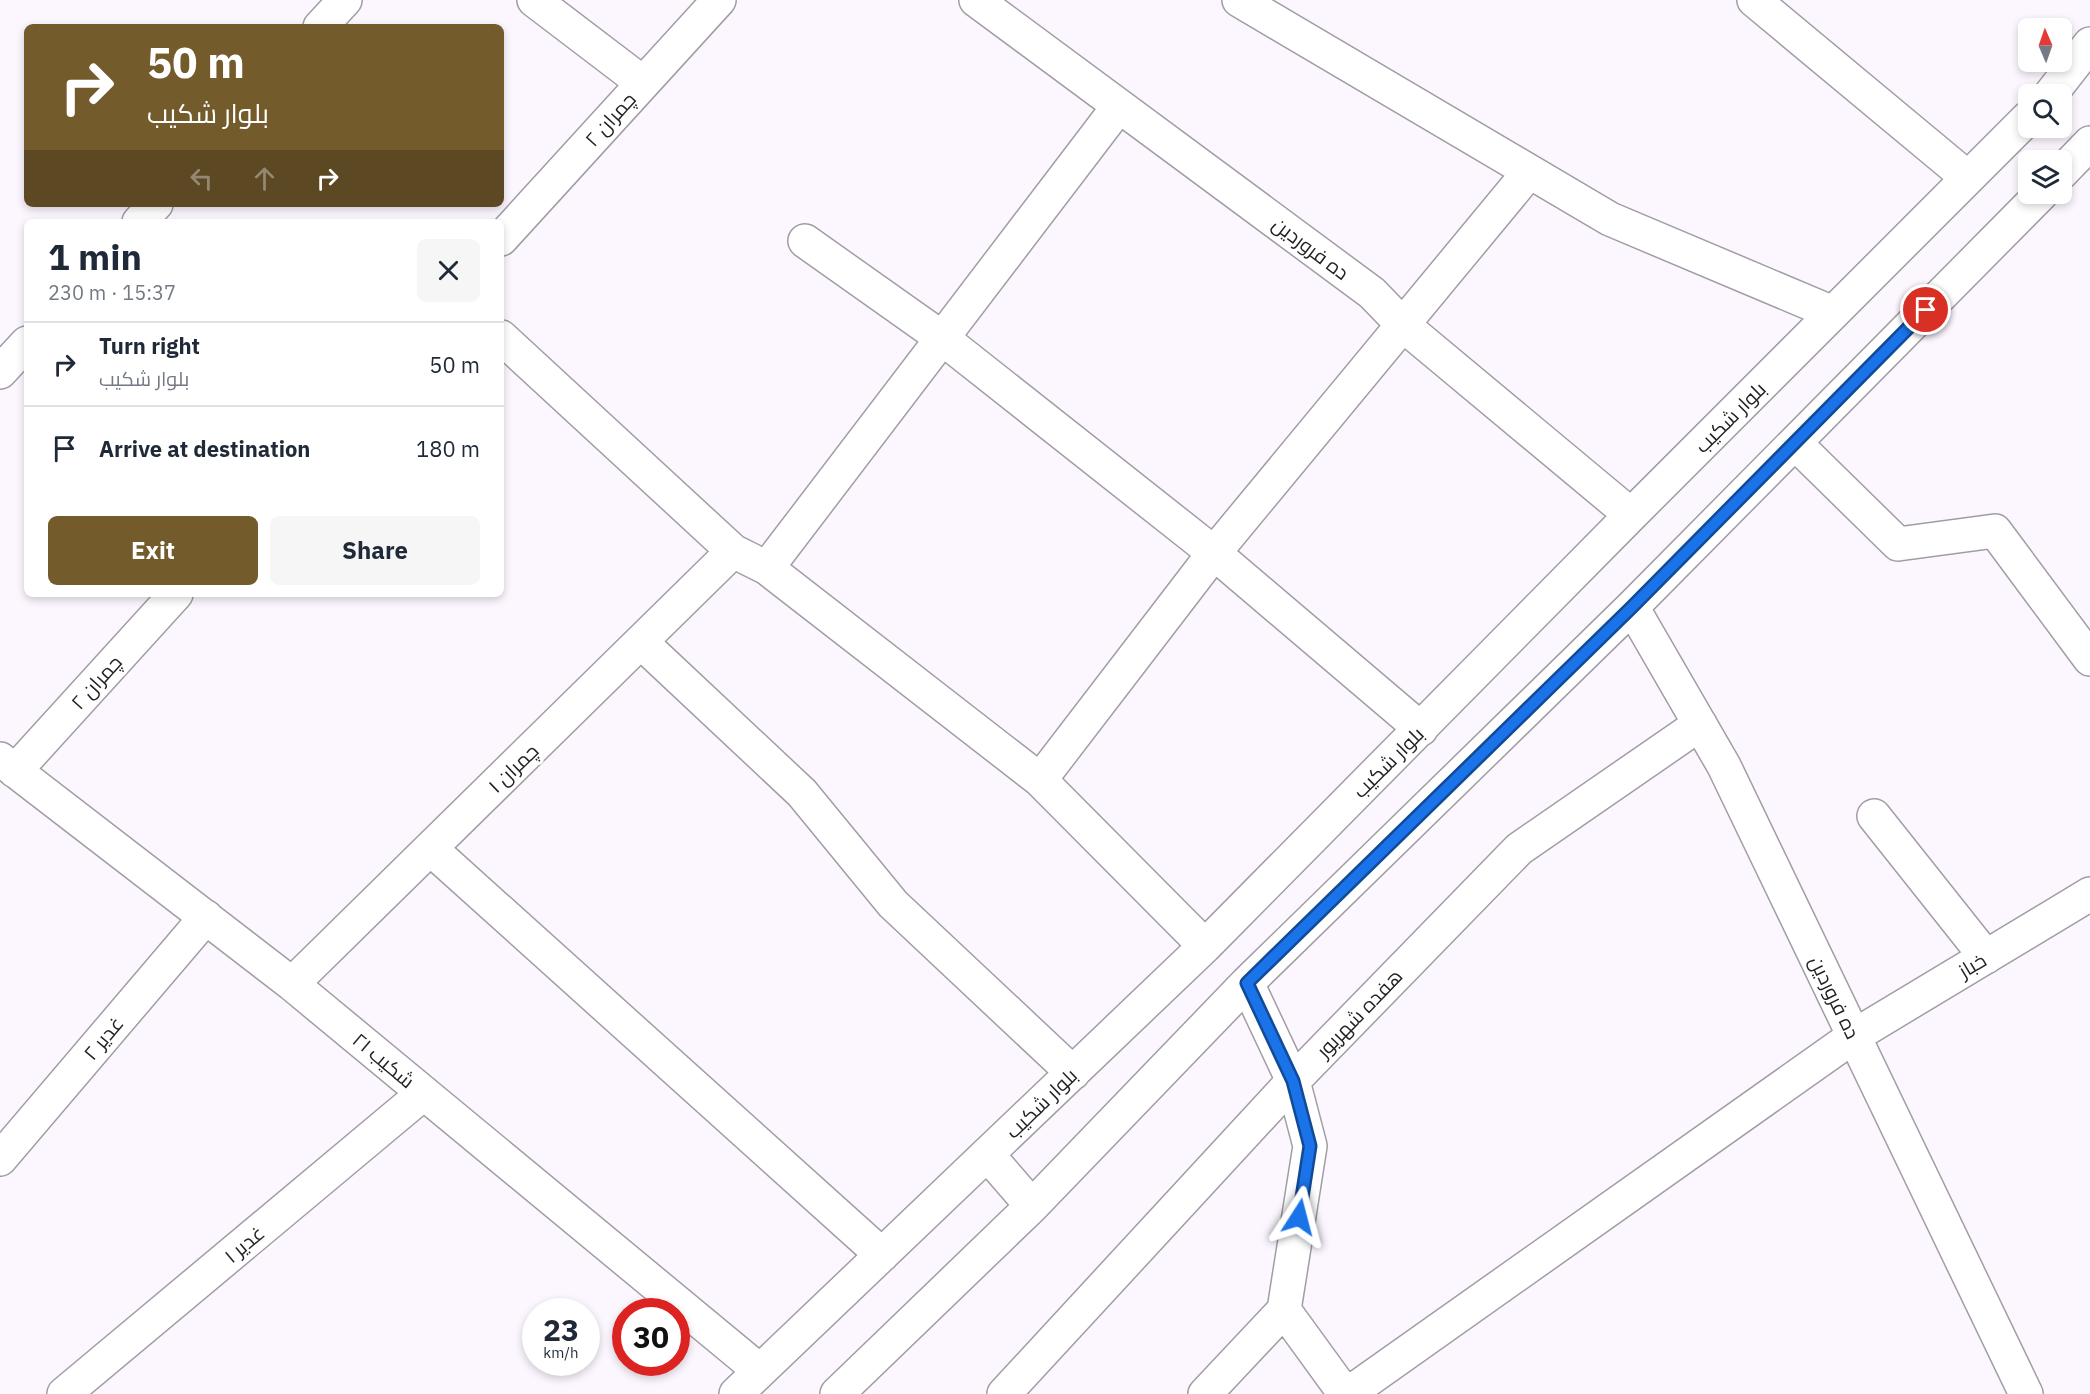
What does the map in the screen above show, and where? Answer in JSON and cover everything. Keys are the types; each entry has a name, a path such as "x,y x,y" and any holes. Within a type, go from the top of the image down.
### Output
{"street":[{"path":"323,24 345,0"},
{"path":"534,0 643,83"},
{"name":"چمران ۲","path":"504,236 719,0"},
{"name":"ده فروردین","path":"976,0 1372,293 1403,325 1631,515"},
{"path":"1239,0 1610,219 1833,313"},
{"path":"1754,0 1968,178"},
{"path":"2059,84 2090,44"},
{"path":"767,568 1119,106"},
{"name":"بلوار شکیب","path":"736,1394 1205,946 2018,128"},
{"path":"2072,162 2090,144"},
{"path":"1040,780 1214,553 1529,172"},
{"path":"837,1394 1032,1206 1247,983 1632,607 2030,204"},
{"path":"142,219 153,207"},
{"path":"805,241 942,338 1214,553 1421,729"},
{"path":"504,340 734,551 767,568 1040,780 1205,946"},
{"path":"0,372 24,346"},
{"path":"1795,443 1898,544 1995,531 2090,659"},
{"name":"چمران ۱","path":"292,984 734,551"},
{"name":"چمران ۲","path":"8,765 174,597"},
{"name":"ده فروردین","path":"1632,607 1724,766 2026,1394"},
{"path":"641,642 802,793 893,904 1073,1073"},
{"name":"هفده شهریور","path":"1004,1394 1293,1081 1519,849 1700,724"},
{"name":"شکیب ۲۱","path":"8,765 292,984 760,1371"},
{"path":"1874,816 1986,957"},
{"path":"431,849 882,1255"},
{"name":"خباز","path":"1346,1394 1854,1036 2090,894"},
{"name":"غدیر ۲","path":"0,1159 206,917"},
{"path":"1206,1394 1284,1311 1310,1146 1293,1081 1247,983"},
{"name":"غدیر ۱","path":"64,1394 424,1093"},
{"path":"987,1154 1032,1206"},
{"path":"1284,1311 1346,1394"}],"route":[{"path":"1299,1217 1310,1146 1293,1081 1247,983 1632,607 1926,310"}]}
